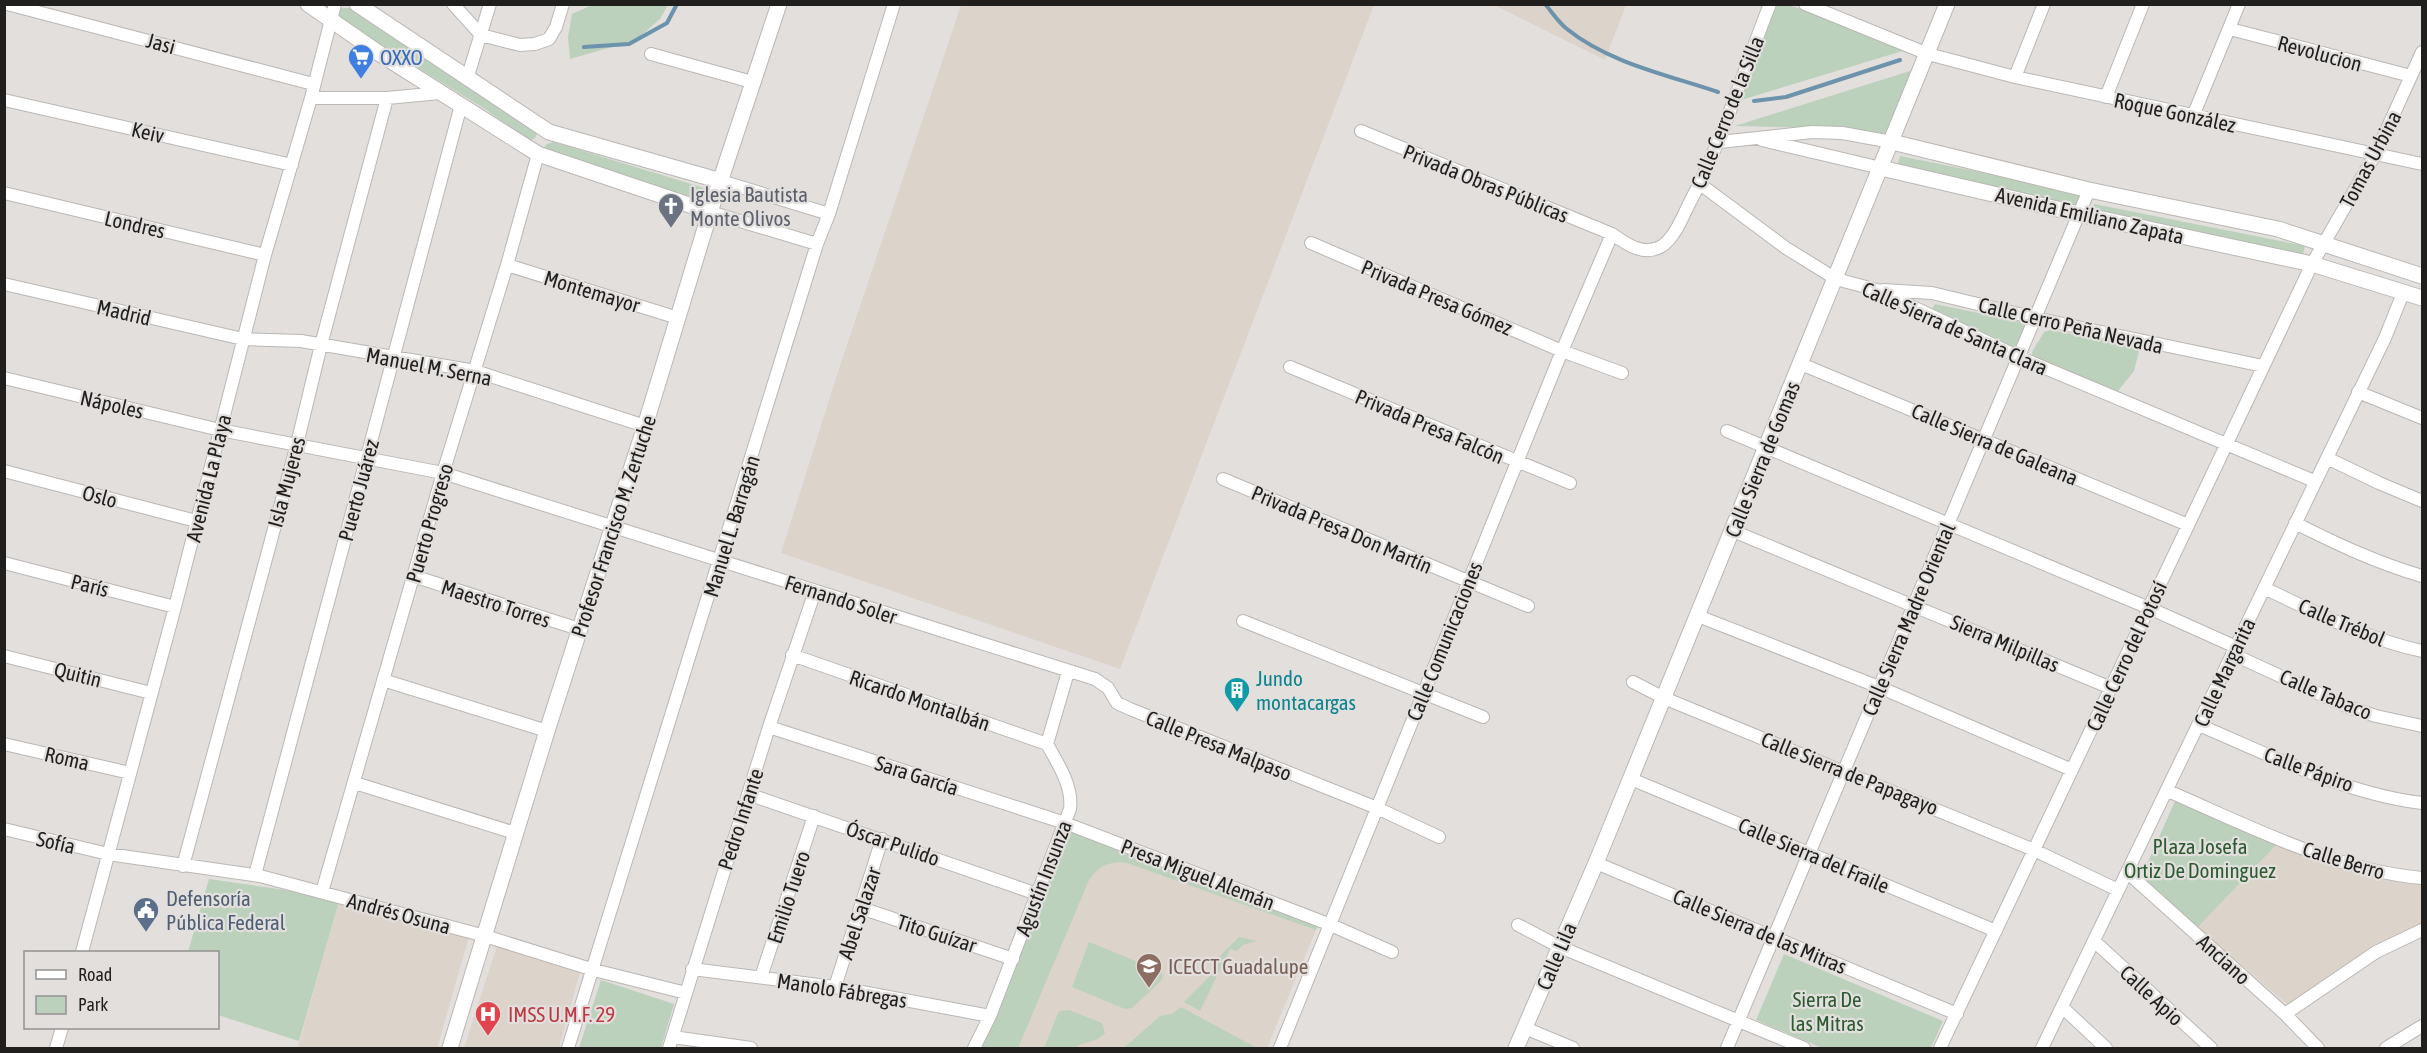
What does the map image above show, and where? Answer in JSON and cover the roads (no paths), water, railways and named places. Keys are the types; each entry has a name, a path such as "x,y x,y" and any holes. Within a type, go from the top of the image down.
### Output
{"street":[{"name":"Jasi","path":"7,4 314,84"},
{"path":"308,4 440,93 538,154 710,212 817,244"},
{"name":"Avenida La Playa","path":"82,951 175,607 265,255 311,98 335,4"},
{"path":"357,4 549,132 829,214"},
{"path":"453,4 481,35 520,45 535,44 549,39 556,27 563,4"},
{"path":"467,79 490,4"},
{"name":"Profesor Francisco M. Zertuche","path":"450,1048 515,832 645,426 710,212 779,4"},
{"name":"Manuel L. Barragán","path":"568,1048 817,244 829,214 894,4"},
{"name":"Calle Cerro de la Silla","path":"1661,246 1675,231 1720,142 1770,4"},
{"name":"Roque González","path":"1805,4 1928,54 2106,97 2422,164"},
{"name":"Calle Sierra de Gomas","path":"1596,863 1947,4"},
{"path":"2015,76 2044,4"},
{"path":"2106,97 2143,4"},
{"path":"2193,116 2239,4"},
{"name":"Revolucion","path":"2230,29 2411,76"},
{"name":"Tomas Urbina","path":"2312,264 2376,153 2422,52"},
{"path":"651,54 752,82"},
{"path":"311,98 387,98 440,93"},
{"name":"Isla Mujeres","path":"183,866 297,444 387,98"},
{"name":"Keiv","path":"4,100 292,165"},
{"name":"Puerto Juárez","path":"255,875 461,105"},
{"name":"Privada Obras Públicas","path":"1361,131 1612,234 1633,248 1652,250 1661,246"},
{"name":"Avenida Emiliano Zapata","path":"1720,142 1812,132 1842,133 1892,142 2089,190 2278,229 2422,276"},
{"name":"Avenida Emiliano Zapata","path":"1755,138 2079,214 2312,264 2422,298"},
{"name":"Puerto Progreso","path":"322,892 443,472 507,265 538,154"},
{"name":"Calle Sierra de Santa Clara","path":"1700,184 1786,248 1836,279 1877,290 2019,357 2314,481"},
{"name":"Calle Sierra Madre Oriental","path":"1727,1048 2089,190"},
{"name":"Londres","path":"4,193 265,255"},
{"name":"Calle Comunicaciones","path":"1280,1048 1562,351 1612,234"},
{"name":"Privada Presa Gómez","path":"1311,243 1562,351 1622,373"},
{"name":"Calle Cerro del Potosí","path":"1940,1048 2312,264"},
{"name":"Montemayor","path":"507,265 678,318"},
{"name":"Madrid","path":"4,284 243,339"},
{"name":"Calle Cerro Peña Nevada","path":"1877,290 1932,292 2035,318 2264,366"},
{"name":"Calle Margarita","path":"2042,1048 2385,338 2403,293"},
{"name":"Manuel M. Serna","path":"243,339 301,341 474,371 645,426"},
{"name":"Calle Sierra de Galeana","path":"1801,364 2188,525"},
{"name":"Privada Presa Falcón","path":"1290,367 1570,483"},
{"name":"Nápoles","path":"4,378 220,430 443,472"},
{"path":"2358,392 2422,418"},
{"name":"Calle Tabaco","path":"1727,431 2149,608 2348,706 2376,716 2422,726"},
{"path":"2327,458 2422,501"},
{"name":"Oslo","path":"4,471 196,521"},
{"name":"Fernando Soler","path":"443,472 1068,672"},
{"name":"Privada Presa Don Martín","path":"1223,479 1528,606"},
{"path":"2295,523 2386,566 2422,576"},
{"name":"Sierra Milpillas","path":"1733,531 2111,688"},
{"name":"París","path":"4,563 175,607"},
{"name":"Maestro Torres","path":"413,576 579,629"},
{"name":"Calle Trébol","path":"2264,588 2337,623 2394,644 2422,651"},
{"name":"Pedro Infante","path":"671,1042 769,727 815,591"},
{"path":"1698,616 1879,687 2072,770"},
{"path":"1243,621 1483,717"},
{"name":"Ricardo Montalbán","path":"792,655 1047,744"},
{"name":"Quitin","path":"4,656 151,693"},
{"path":"1047,744 1068,672"},
{"name":"Calle Presa Malpaso","path":"1068,672 1102,683 1114,699 1130,709 1377,808 1439,837"},
{"path":"383,680 547,730"},
{"name":"Calle Sierra de Papagayo","path":"1632,682 1664,698 2034,850 2118,890"},
{"name":"Calle Pápiro","path":"2199,724 2321,777 2390,797 2422,803"},
{"name":"Sara García","path":"769,727 1065,823"},
{"name":"Roma","path":"4,744 130,773"},
{"name":"Agustín Insunza","path":"974,1048 990,1016 1013,959 1071,802 1070,793 1047,744"},
{"name":"Calle Sierra del Fraile","path":"1631,779 1996,931"},
{"path":"355,783 515,832"},
{"name":"Calle Berro","path":"2168,791 2340,862 2393,876 2422,878"},
{"name":"Óscar Pulido","path":"748,794 1036,894"},
{"name":"Emilio Tuero","path":"761,977 814,816"},
{"name":"Presa Miguel Alemán","path":"1065,823 1331,925 1392,952"},
{"name":"Sofía","path":"4,829 108,854"},
{"name":"Abel Salazar","path":"836,987 882,839"},
{"name":"Andrés Osuna","path":"108,854 255,875 485,936 594,970 686,993"},
{"name":"Calle Sierra de las Mitras","path":"1596,863 1957,1014"},
{"name":"Calle Lila","path":"1516,1048 1596,863"},
{"name":"Anciano","path":"2127,872 2285,1014 2318,1048"},
{"name":"Tito Guízar","path":"861,908 1013,959"},
{"path":"1518,925 1560,947 1804,1048"},
{"path":"2285,1014 2376,952 2422,930"},
{"name":"Calle Apio","path":"2094,941 2211,1048"},
{"name":"Manolo Fábregas","path":"693,969 836,987 990,1016"},
{"path":"2062,1007 2106,1048"},
{"path":"2385,1048 2422,1026"},
{"path":"1525,1028 1573,1048"},
{"path":"56,1048 62,1029"},
{"path":"671,1042 751,1048"}],"waterway":[{"path":"584,47 629,44 667,23 677,4"},
{"path":"1545,4 1567,29 1601,51 1640,67 1718,92"},
{"path":"1754,101 1786,97 1900,60"}],"place":[{"name":"OXXO","path":"361,80"},
{"name":"Iglesia Bautista Monte Olivos","path":"671,229"},
{"name":"Jundo montacargas","path":"1237,713"},
{"name":"Defensoría Pública Federal","path":"146,933"},
{"name":"ICECCT Guadalupe","path":"1149,989"},
{"name":"IMSS U.M.F. 29","path":"488,1037"}],"park label":[{"name":"Plaza Josefa Ortiz De Dominguez","path":"2200,858"},
{"name":"Sierra De las Mitras","path":"1827,1011"}]}
